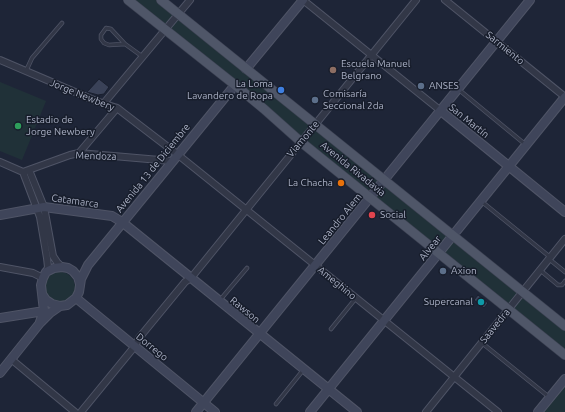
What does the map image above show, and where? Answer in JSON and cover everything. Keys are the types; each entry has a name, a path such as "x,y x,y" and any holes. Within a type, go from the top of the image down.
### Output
{"main road":[{"name":"Avenida Rivadavia","path":"128,0 235,85 301,142 565,355"},
{"name":"Avenida Rivadavia","path":"161,0 565,326"},
{"path":"246,69 303,0"},
{"name":"Leandro Alem","path":"196,412 530,0"},
{"name":"Avenida 13 de Diciembre","path":"88,265 171,161 235,85"},
{"name":"Alvear","path":"310,412 565,97"},
{"name":"San Martín","path":"440,111 565,212"},
{"name":"Catamarca","path":"0,215 40,208 112,216 122,222"},
{"name":"Rawson","path":"122,222 357,412"},
{"path":"0,373 47,312 40,285 44,275 54,268 62,267 73,271 79,270 88,265"},
{"path":"0,318 47,312 60,306 67,305 76,298 79,292 82,275 88,265"},
{"path":"73,271 78,277 80,284"},
{"path":"42,293 46,300 52,304 60,306"},
{"name":"Dorrego","path":"76,298 215,412"},
{"path":"538,412 565,379"}],"street":[{"path":"104,103 190,0"},
{"name":"San Martín","path":"303,0 440,111"},
{"name":"Viamonte","path":"81,412 135,346 139,338 185,282 191,278 416,0"},
{"name":"Sarmiento","path":"445,0 565,97"},
{"name":"Jorge Newbery","path":"0,60 96,101 117,108 177,154"},
{"path":"79,153 117,108"},
{"name":"Mendoza","path":"23,172 79,153 171,161"},
{"name":"Ameghino","path":"177,154 498,412"},
{"path":"0,162 23,172 40,208 48,267 44,275 0,268"},
{"path":"29,170 53,256 62,267"},
{"name":"Saavedra","path":"426,412 565,239"},
{"path":"11,359 75,412"}],"lane":[{"path":"26,71 32,58 62,23"},
{"path":"125,44 104,43 101,39 101,35 106,28 111,29 125,44 143,57"},
{"path":"458,89 526,145"},
{"path":"481,201 565,272"},
{"path":"220,301 247,268"},
{"path":"540,270 558,285 562,285 565,281"},
{"path":"331,329 356,298"},
{"path":"482,343 550,398"},
{"path":"276,404 304,369"}],"shaded area":[{"path":"128,0 161,0 565,326 565,355"},
{"name":"Estadio de Jorge Newbery","path":"0,82 46,101 22,160 0,151"},
{"path":"60,272 71,276 75,287 71,298 60,302 49,298 45,287 49,276"},
{"path":"565,379 565,412 538,412"}],"building":[{"path":"99,79 109,87 104,94 98,95 87,92"},
{"name":"Supercanal","path":"478,295 488,303 484,308 474,300"}],"place":[{"name":"Escuela Manuel Belgrano","path":"333,70"},
{"name":"ANSES","path":"421,86"},
{"name":"La Loma Lavandero de Ropa","path":"281,90"},
{"name":"Comisaría Seccional 2da","path":"315,100"},
{"name":"Estadio de Jorge Newbery","path":"18,126"},
{"name":"La Chacha","path":"341,183"},
{"name":"Social","path":"372,215"},
{"name":"Axion","path":"443,271"},
{"name":"Supercanal","path":"481,302"}]}
